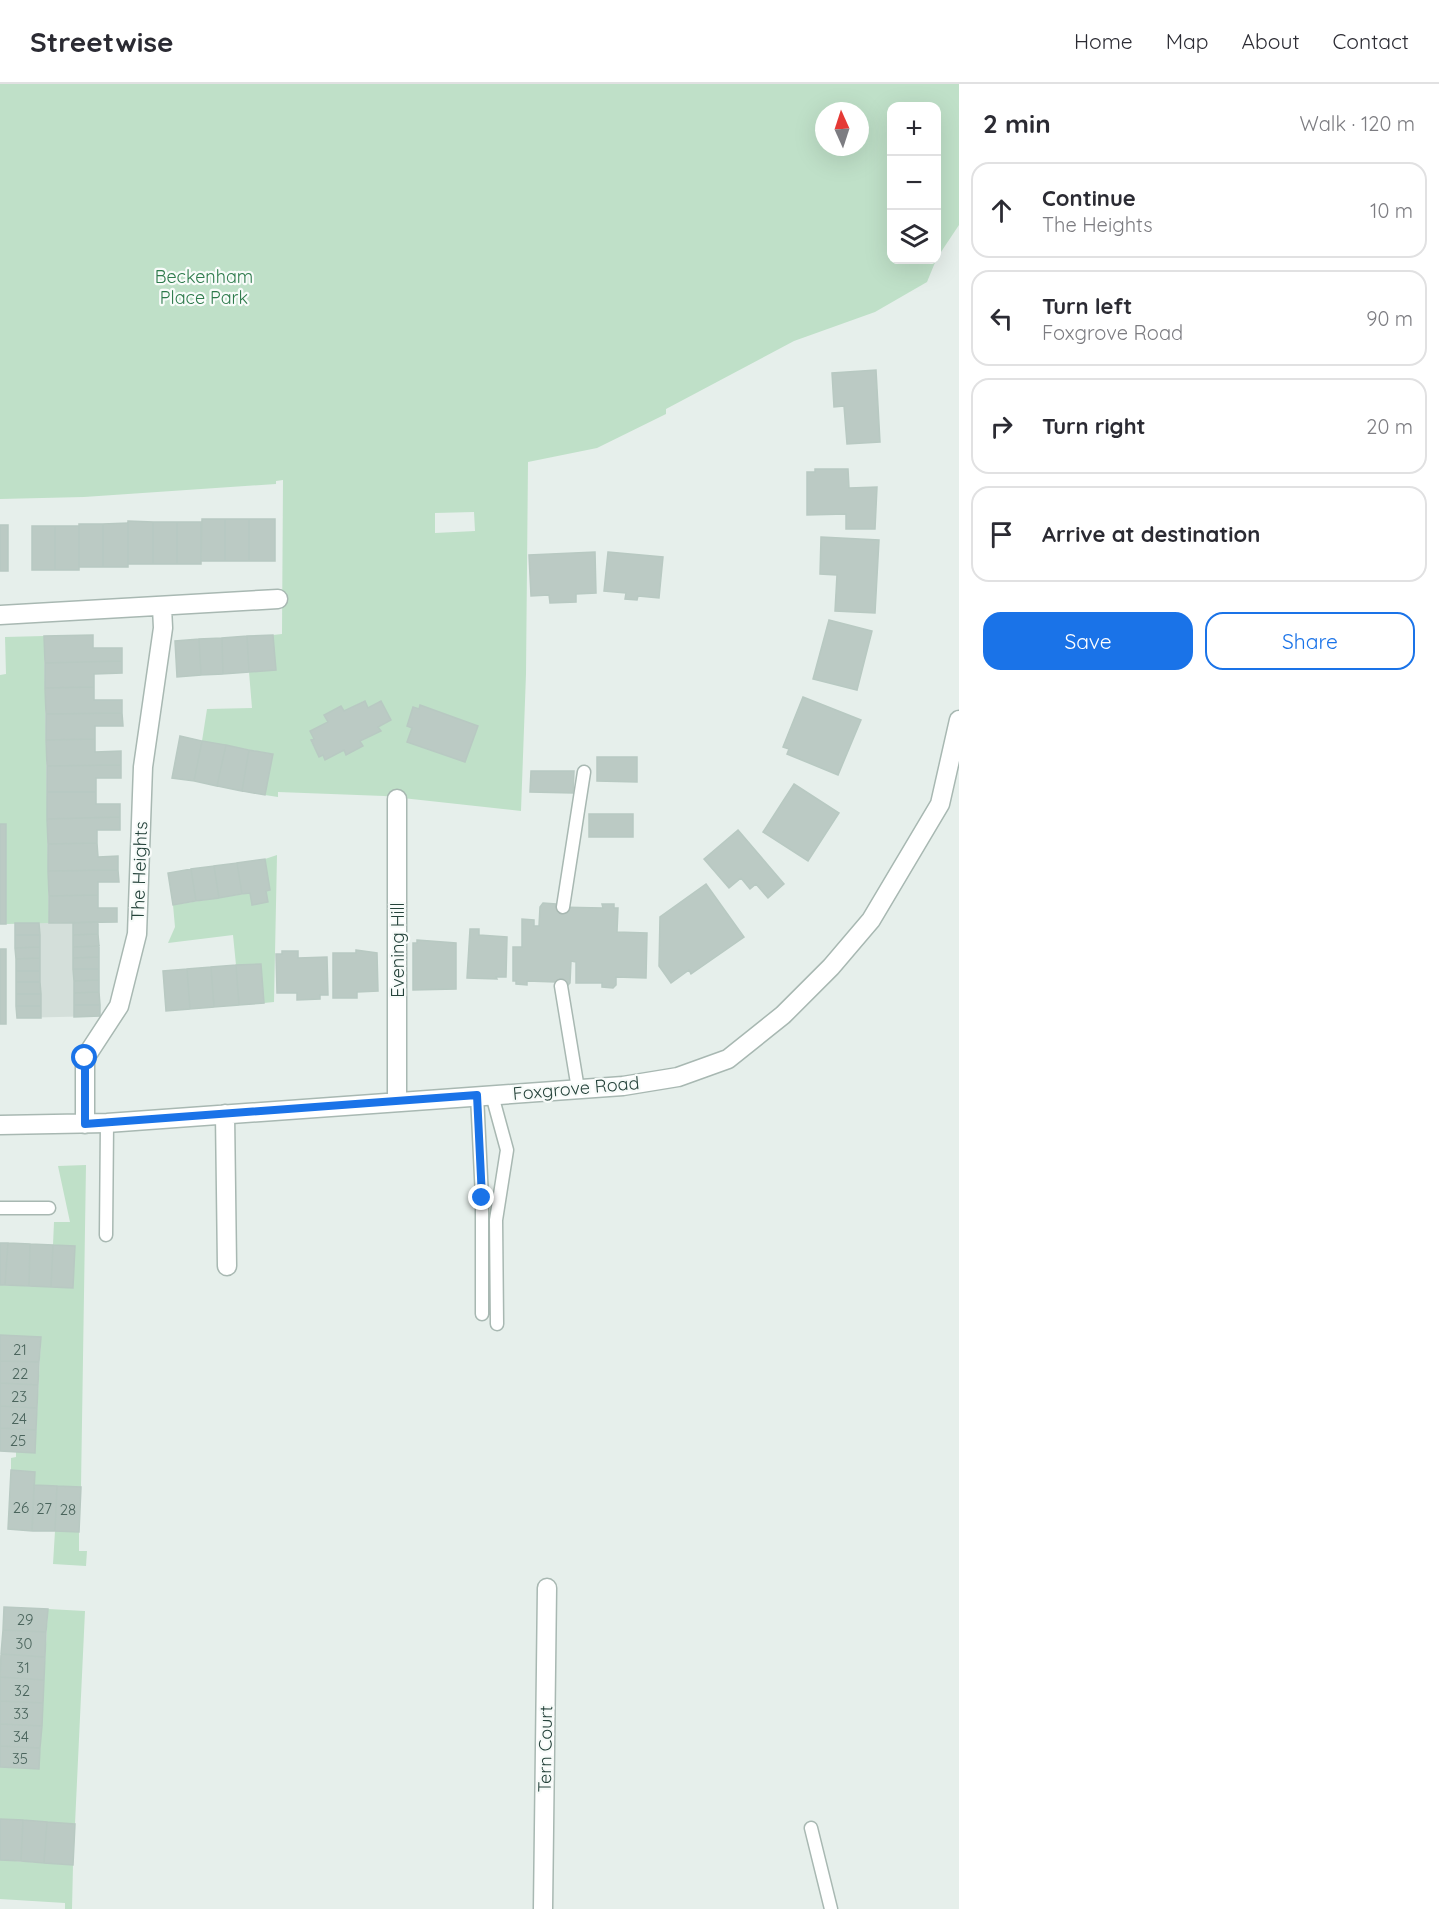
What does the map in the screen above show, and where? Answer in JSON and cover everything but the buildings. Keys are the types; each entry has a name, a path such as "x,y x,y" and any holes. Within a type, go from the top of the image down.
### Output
{"street":[{"path":"0,615 278,599"},
{"name":"The Heights","path":"85,1124 85,1058 119,1006 136,934 143,767 163,628 162,607"},
{"name":"Foxgrove Road","path":"0,1125 107,1123 623,1086 678,1077 728,1059 783,1015 831,967 871,920 940,804 959,720"},
{"name":"Evening Hill","path":"397,799 397,1102"},
{"path":"225,1114 227,1266"},
{"name":"Tern Court","path":"543,1909 547,1588"}],"lane":[{"path":"563,907 584,772"},
{"path":"561,986 578,1089"},
{"path":"482,1314 485,1095"},
{"path":"485,1095 507,1150 496,1220 496,1324"},
{"path":"105,1235 107,1123"},
{"path":"0,1208 49,1208"},
{"path":"811,1828 831,1909"}],"shaded area":[{"path":"98,922 100,1016 17,1018 15,923"}],"green space":[{"name":"Beckenham Place Park","path":"0,84 959,84 959,225 941,252 941,102 887,102 887,264 934,264 927,282 875,312 794,341 666,409 666,414 597,448 528,462 526,674 521,811 384,796 278,792 278,797 265,795 273,754 202,741 207,709 252,708 249,672 276,670 273,635 282,634 283,480 276,481 276,484 84,497 0,499","holes":["474,512 475,531 435,533 435,513","364,701 368,708 381,701 391,720 378,727 380,731 361,741 363,746 347,754 344,750 325,759 323,755 319,757 311,741 314,739 310,731 328,722 324,715 341,706 344,711","420,705 478,726 465,762 408,742 412,728 407,726 413,708 419,709"]},
{"path":"44,636 49,923 6,924 6,824 0,824 0,675 6,674 5,637"},
{"path":"277,855 274,1002 264,1003 261,964 236,965 233,935 168,943 175,927 173,905 250,893 252,905 267,902 266,891 270,890 265,859"},
{"path":"86,1165 81,1487 34,1485 34,1472 11,1470 11,1458 16,1457 16,1452 35,1452 41,1338 0,1335 0,1285 73,1288 75,1247 53,1245 54,1222 70,1222 58,1166"},
{"path":"55,1531 79,1532 79,1551 87,1551 86,1566 53,1564"},
{"path":"48,1609 85,1611 75,1824 0,1819 0,1767 39,1769"},
{"path":"0,1860 73,1865 72,1909 65,1909 65,1903 0,1899"}],"route":[{"path":"85,1058 85,1124 477,1095 482,1198"}]}
